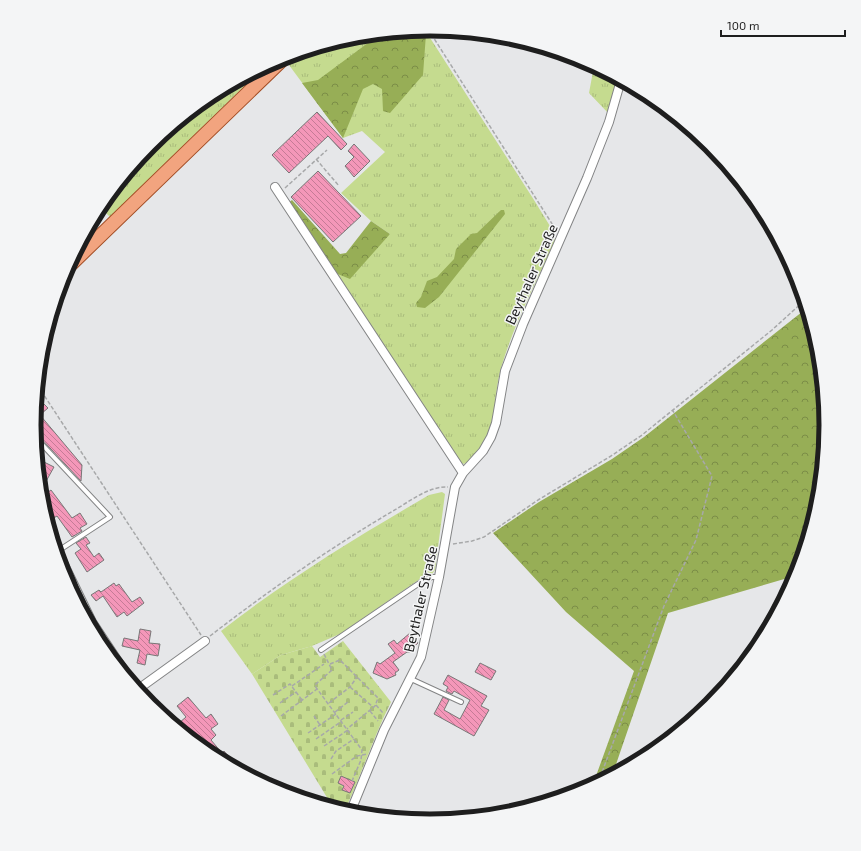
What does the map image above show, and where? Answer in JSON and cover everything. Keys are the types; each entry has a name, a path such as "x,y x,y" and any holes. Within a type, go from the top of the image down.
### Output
{"main road":[{"path":"80,256 271,70"}],"street":[{"name":"Beythaler Straße","path":"352,807 384,730 421,658 440,577 455,487 463,473 483,451 491,437 496,423 505,370 522,324 609,122 620,85"},
{"path":"277,190 463,473"},
{"path":"142,686 205,641"}],"lane":[{"path":"42,444 110,517 60,545"},
{"path":"321,650 421,582 432,577 440,577"},
{"path":"411,679 461,702"}],"path":[{"path":"432,36 554,228 562,234"},
{"path":"277,190 327,150"},
{"path":"316,160 339,186"},
{"path":"445,544 472,541 484,537 538,500 611,456 673,411 772,330 800,304"},
{"path":"43,393 205,641 285,581 368,526 427,491 443,487 455,487"},
{"path":"601,776 664,606 696,540 712,476 673,411"},
{"path":"321,650 332,670 316,684 317,689 329,703 361,748 361,760 352,781"},
{"path":"324,746 374,708 378,698 376,694 340,660 330,664"},
{"path":"273,695 290,684 292,686 324,664"},
{"path":"329,703 350,687 357,677"},
{"path":"292,686 302,700"},
{"path":"350,687 374,708"},
{"path":"280,716 317,689"},
{"path":"280,703 296,692"},
{"path":"308,733 348,702"},
{"path":"376,705 383,713"},
{"path":"370,711 378,721"},
{"path":"316,739 353,712"},
{"path":"314,716 320,725"},
{"path":"331,759 336,751 354,739"},
{"path":"332,774 362,754"}],"green space":[{"path":"426,36 423,75 390,113 383,111 382,89 373,84 363,89 343,138 302,83 318,80 371,40"},
{"path":"429,36 553,231 555,241 526,303 506,352 499,376 493,418 488,434 478,451 464,464 458,461 333,272 390,234 371,221 341,193 385,152 362,131 343,138 288,63 330,49 355,43 380,39"},
{"path":"593,72 618,84 609,114 589,93"},
{"path":"251,80 110,217 105,212 121,188 155,150 193,116"},
{"path":"292,200 340,254 346,253 371,221 390,234 350,279 333,272 288,203"},
{"path":"501,210 504,210 505,214 439,297 425,308 417,307 416,303 421,297 427,281 437,277 454,259 456,249 471,234 477,233"},
{"path":"803,311 813,350 817,375 820,426 819,451 813,501 807,526 789,578 668,613 614,769 595,778 634,671 566,612 493,533 539,502 612,459 644,437"},
{"path":"442,492 445,494 435,570 432,574 420,579 340,634 312,646 281,655 252,674 221,631 271,594 349,543 429,495"},
{"path":"343,641 391,702 378,729 347,806 330,802 252,674 281,655 312,646 320,657"}],"building":[{"path":"317,112 347,144 341,150 328,136 289,173 272,155"},
{"path":"354,144 370,161 354,177 345,166 354,157 348,151"},
{"path":"318,171 361,216 333,242 291,197"},
{"path":"42,402 48,408 41,414"},
{"path":"41,417 82,465 81,481 42,439"},
{"path":"43,461 54,467 45,483"},
{"path":"51,490 72,518 80,513 87,524 80,528 82,531 72,537 57,516 52,519 47,493"},
{"path":"86,537 90,543 86,545 94,557 99,553 104,560 87,572 75,553 81,549 76,543"},
{"path":"114,583 116,586 119,584 132,602 140,597 144,603 127,616 124,612 117,617 103,596 96,601 91,595 99,590 101,592"},
{"path":"140,629 151,631 149,643 160,644 158,656 147,654 145,665 137,663 140,650 122,646 124,638 138,641"},
{"path":"410,633 418,643 411,649 410,652 407,652 393,662 399,670 395,673 396,675 387,679 373,673 377,662 380,664 395,653 388,644 394,640 397,644"},
{"path":"480,663 496,671 491,680 475,672"},
{"path":"448,675 487,696 481,706 489,710 474,736 434,714 443,697 449,700 444,710 460,719 470,700 454,691 452,694 446,691 448,687 443,684"},
{"path":"188,697 206,718 211,714 218,724 211,729 216,735 211,740 222,753 224,751 232,761 193,735 179,723 186,717 177,706"},
{"path":"341,776 355,782 350,793 342,790 344,786 338,783"}]}
